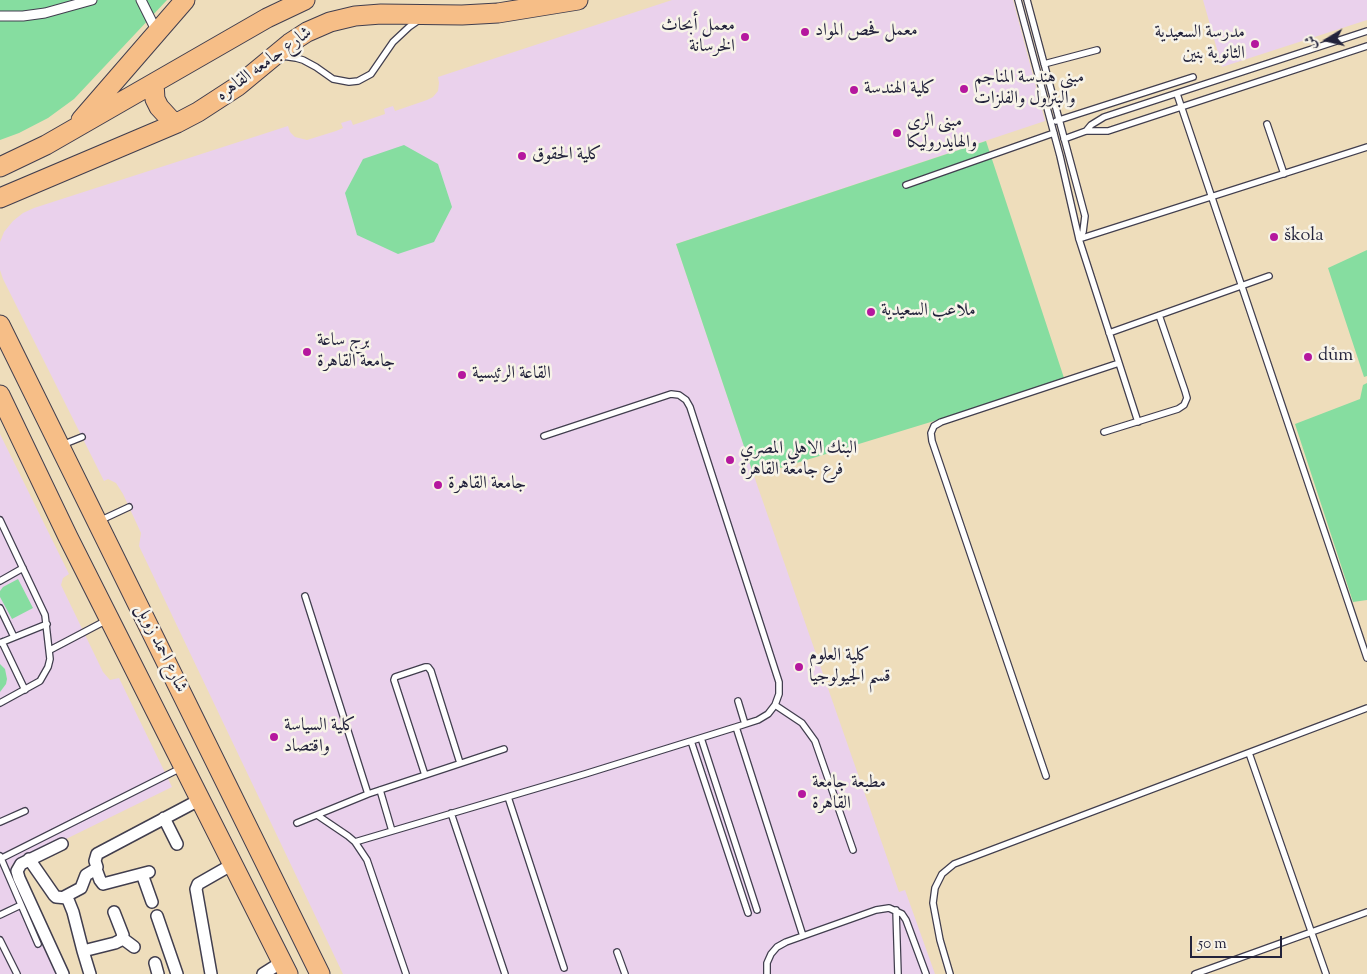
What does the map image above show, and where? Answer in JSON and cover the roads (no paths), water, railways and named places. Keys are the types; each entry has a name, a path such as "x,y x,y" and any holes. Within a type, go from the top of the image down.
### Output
{"main road":[{"path":"71,130 185,0"},
{"name":"شارع جامعه القاهره","path":"0,167 46,145 154,83 268,9 305,0"},
{"name":"شارع جامعه القاهره","path":"5,196 177,123 218,100 238,86 290,43 307,32 330,22 355,16 380,14 462,15 498,13 578,0"},
{"path":"154,83 158,107 177,123"},
{"path":"0,212 5,196"},
{"name":"شارع احمد زويل","path":"3,336 60,446 320,974"},
{"name":"شارع احمد زويل","path":"0,395 68,537 185,766 285,968"}],"street":[{"path":"0,16 45,14 65,4 92,0"},
{"path":"141,0 157,32"},
{"path":"152,902 145,873 103,884 96,869 96,854 201,799"},
{"path":"164,818 177,844"},
{"path":"62,844 29,859 18,867 18,875 63,974"},
{"path":"29,859 56,897 64,897 81,888 86,875 96,869"},
{"path":"211,974 196,889 198,884 233,864"},
{"path":"64,897 67,898 74,912 90,974"},
{"path":"158,916 177,974"},
{"path":"120,918 122,938 134,947"},
{"path":"83,951 115,943 122,938"},
{"path":"263,974 285,968"}],"lane":[{"path":"1018,0 1054,133 1080,240 1138,422"},
{"path":"1027,0 1084,216 1085,224 1080,240"},
{"path":"274,57 296,58 316,67 333,79 350,82 358,81 371,74 393,42 408,27 427,15"},
{"path":"1086,131 1091,125 1104,117 1367,31"},
{"path":"1064,139 1086,131 1108,131 1367,46"},
{"path":"1044,64 1097,50"},
{"path":"1051,123 1192,77"},
{"path":"1177,94 1367,658"},
{"path":"1267,124 1284,174"},
{"path":"906,185 1054,133"},
{"path":"1080,240 1367,147"},
{"path":"1110,333 1269,276"},
{"path":"1104,432 1178,409 1184,405 1187,398 1160,315"},
{"path":"1046,776 932,441 931,433 934,426 941,422 1119,363"},
{"path":"355,842 758,720 768,714 775,705 779,694 778,676 690,407 686,400 679,395 671,394 544,436"},
{"path":"60,446 82,437"},
{"path":"96,522 129,507"},
{"path":"0,520 42,606 47,624 50,650 48,667 40,681 0,703"},
{"path":"0,581 23,568"},
{"path":"306,596 368,794"},
{"path":"0,608 14,638"},
{"path":"50,650 110,618"},
{"path":"25,690 1,643 47,624"},
{"path":"425,775 394,680 395,677 425,667 428,667 431,671 460,764"},
{"path":"738,702 745,724"},
{"path":"775,705 802,723 815,741 853,850"},
{"path":"950,974 940,940 933,903 935,888 942,874 954,864 1367,708"},
{"path":"736,727 803,936"},
{"path":"701,738 757,910"},
{"path":"691,741 748,913"},
{"path":"298,823 368,794 504,749"},
{"path":"1249,753 1326,974"},
{"path":"38,944 0,858 185,766"},
{"path":"380,790 392,831"},
{"path":"508,797 564,968"},
{"path":"0,822 25,811"},
{"path":"451,813 505,974"},
{"path":"317,815 355,842 367,860 406,974"},
{"path":"0,915 21,905"},
{"path":"767,974 767,964 771,954 777,947 876,910 889,908 896,910 906,920 926,974"},
{"path":"896,910 898,974"},
{"path":"1195,974 1367,912"},
{"path":"0,940 17,974"},
{"path":"617,952 625,974"}],"place":[{"name":"معمل فحص المواد","path":"805,32"},
{"name":"معمل أبحاث الخرسانة","path":"745,37"},
{"name":"مدرسة السعيدية الثانوية بنين","path":"1255,44"},
{"name":"مبنى هندسة المناجم والبترول والفلزات","path":"964,89"},
{"name":"كلية الهندسة","path":"854,90"},
{"name":"مبنى الرى والهايدروليكا","path":"897,133"},
{"name":"كلية الحقوق","path":"522,156"},
{"name":"škola","path":"1274,237"},
{"name":"ملاعب السعيدية","path":"871,312"},
{"name":"برج ساعة جامعة القاهرة","path":"307,352"},
{"name":"dům","path":"1308,357"},
{"name":"القاعة الرئيسية","path":"462,375"},
{"name":"البنك الاهلي المصري فرع جامعة القاهرة","path":"730,460"},
{"name":"جامعة القاهرة","path":"438,485"},
{"name":"كلية العلوم قسم الجيولوجيا","path":"799,667"},
{"name":"كلية السياسة واقتصاد","path":"274,737"},
{"name":"مطبعة جامعة القاهرة","path":"802,794"}]}
